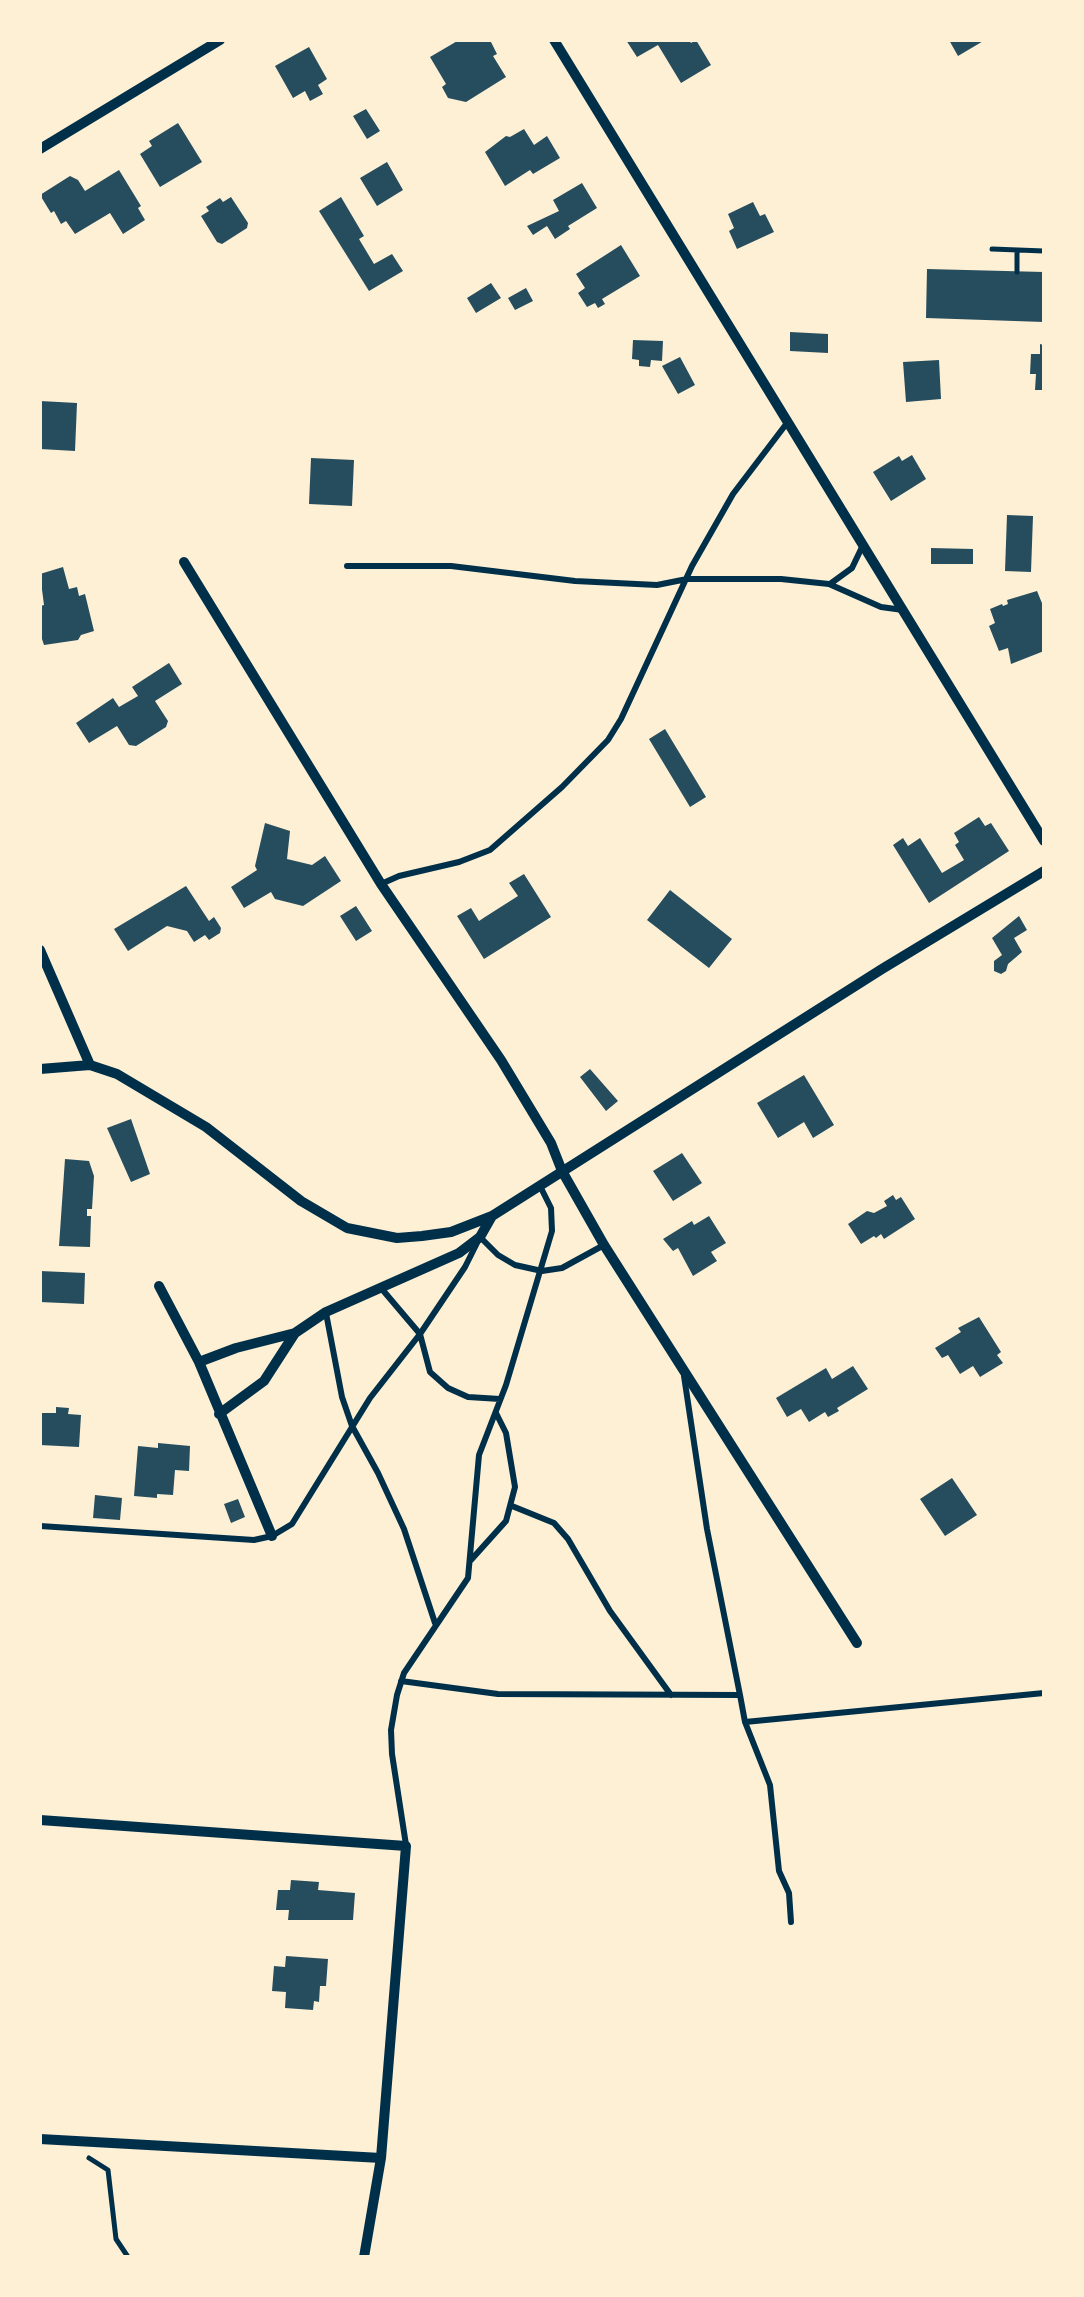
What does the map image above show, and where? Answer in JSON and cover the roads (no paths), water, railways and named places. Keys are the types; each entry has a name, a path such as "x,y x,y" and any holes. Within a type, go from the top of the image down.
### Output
{"street":[{"path":"40,149 220,40"},
{"path":"554,40 1044,840"},
{"path":"184,562 381,884 500,1060 551,1144 604,1245 857,1644"},
{"path":"40,1069 90,1065 117,1074 206,1127 301,1201 346,1228 397,1238 451,1232 492,1216 1044,871"},
{"path":"40,950 90,1065"},
{"path":"199,1362 294,1334 326,1312 459,1253 480,1237 492,1216"},
{"path":"159,1286 199,1362 272,1536"},
{"path":"219,1414 264,1380 294,1334"},
{"path":"40,1820 406,1846 382,2158 364,2257"},
{"path":"40,2139 382,2158"}],"lane":[{"path":"381,884 490,850 562,787 608,740 733,494 788,422"},
{"path":"829,584 852,568 864,544"},
{"path":"346,566 451,566 575,582 657,585 687,579 781,579 829,584 881,607 902,610"},
{"path":"406,1846 397,1801 392,1742 394,1710 401,1681 468,1578 479,1455 552,1230 551,1208 540,1186"},
{"path":"40,1526 254,1540 272,1536 292,1524 352,1426 465,1267 480,1237 515,1265 542,1270 562,1268 604,1245"},
{"path":"381,1287 420,1334 430,1372 448,1388 468,1397 500,1399"},
{"path":"326,1312 342,1397 352,1426 404,1529 436,1622"},
{"path":"682,1367 745,1722 770,1786 779,1871 789,1894 791,1922"},
{"path":"470,1560 506,1521 512,1506 515,1487 510,1454 495,1412"},
{"path":"512,1506 554,1523 568,1539 610,1611 671,1696"},
{"path":"401,1681 498,1694 740,1695"},
{"path":"745,1722 1044,1693"}]}
